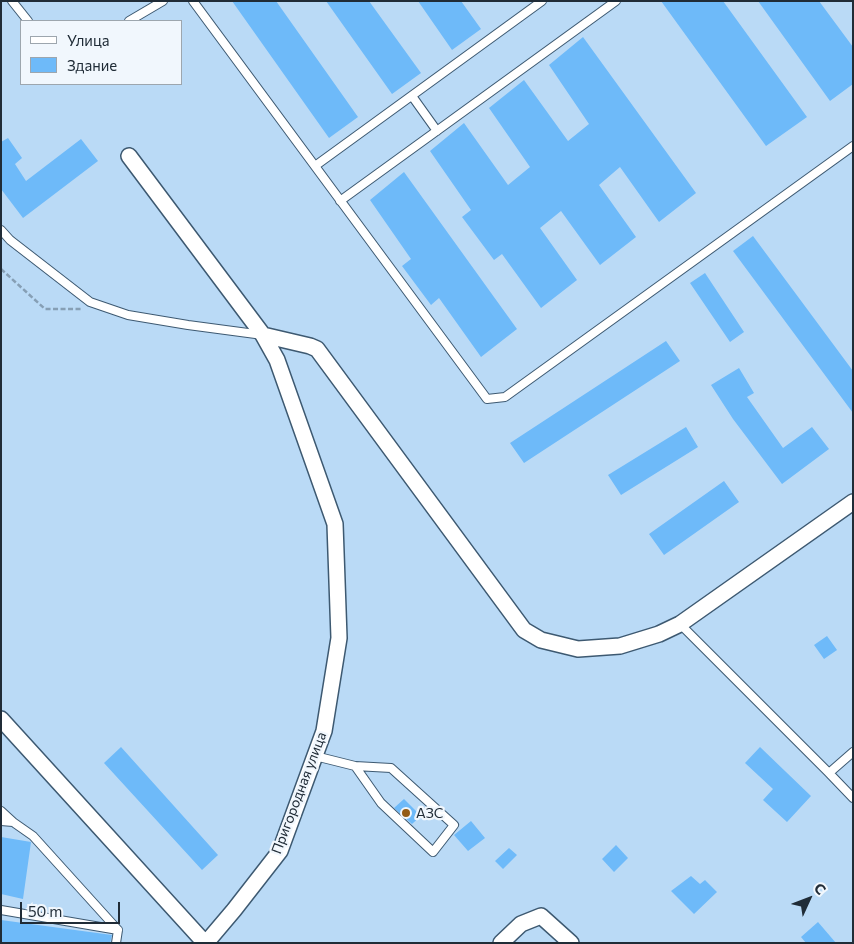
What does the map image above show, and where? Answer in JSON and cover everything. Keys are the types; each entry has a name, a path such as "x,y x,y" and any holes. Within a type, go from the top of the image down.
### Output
{"street":[{"name":"Пригородная улица","path":"129,156 263,335 277,360 335,524 340,638 324,732 280,852 206,943"},
{"path":"263,335 317,349 524,630 541,640 578,649 620,646 659,634 680,624 853,502"},
{"path":"2,721 206,943"},
{"path":"501,943 521,924 540,916 571,943"}],"lane":[{"path":"12,1 27,20"},
{"path":"131,20 162,1"},
{"path":"193,1 487,399 505,397 853,146"},
{"path":"315,166 542,1"},
{"path":"340,201 616,1"},
{"path":"412,96 437,131"},
{"path":"1,230 10,240 58,279 90,302 128,315 188,326 263,335"},
{"path":"680,624 853,798"},
{"path":"829,773 853,752"},
{"path":"315,756 355,766 391,768 454,825 433,852 381,803 355,766"},
{"path":"1,811 33,836 118,930"},
{"path":"1,821 13,822"},
{"path":"1,910 118,930"},
{"path":"116,943 118,930"}],"path":[{"path":"1,269 46,309 108,308"}],"building":[{"path":"232,1 276,1 358,117 329,138"},
{"path":"326,1 369,1 421,73 392,94"},
{"path":"418,1 461,1 481,29 452,50"},
{"path":"661,1 723,1 807,117 766,146"},
{"path":"758,1 819,1 853,47 853,84 830,101"},
{"path":"583,37 696,193 659,222 620,167 599,185 636,237 600,265 561,211 540,228 577,280 541,308 502,254 494,260 462,217 471,210 430,151 464,123 508,185 530,167 489,108 524,80 568,141 589,124 549,65"},
{"path":"8,138 22,158 15,164 26,181 81,139 98,161 23,218 1,189 1,142"},
{"path":"404,172 517,329 481,357 439,298 431,305 402,266 411,259 370,200"},
{"path":"753,236 853,371 853,413 733,251"},
{"path":"705,273 744,332 730,342 690,283"},
{"path":"666,341 680,361 524,463 510,443"},
{"path":"739,368 754,393 747,397 783,448 812,427 829,449 782,484 733,419 711,385"},
{"path":"686,427 698,447 621,495 608,475"},
{"path":"724,481 739,502 664,555 649,534"},
{"path":"827,636 837,650 824,659 814,645"},
{"path":"121,747 218,855 202,870 104,763"},
{"path":"760,747 811,796 787,822 763,800 773,789 745,763"},
{"name":"АЗС","path":"404,799 421,816 412,824 394,808"},
{"path":"471,821 485,838 468,851 454,835"},
{"path":"1,837 31,842 23,899 1,894"},
{"path":"616,845 628,858 614,872 602,859"},
{"path":"509,848 517,855 503,869 495,861"},
{"path":"691,876 700,884 705,880 717,892 694,914 671,891"},
{"path":"1,920 112,935 110,943 1,943"},
{"path":"818,922 836,943 806,943 801,937"}],"place":[{"name":"АЗС","path":"406,813"}]}
